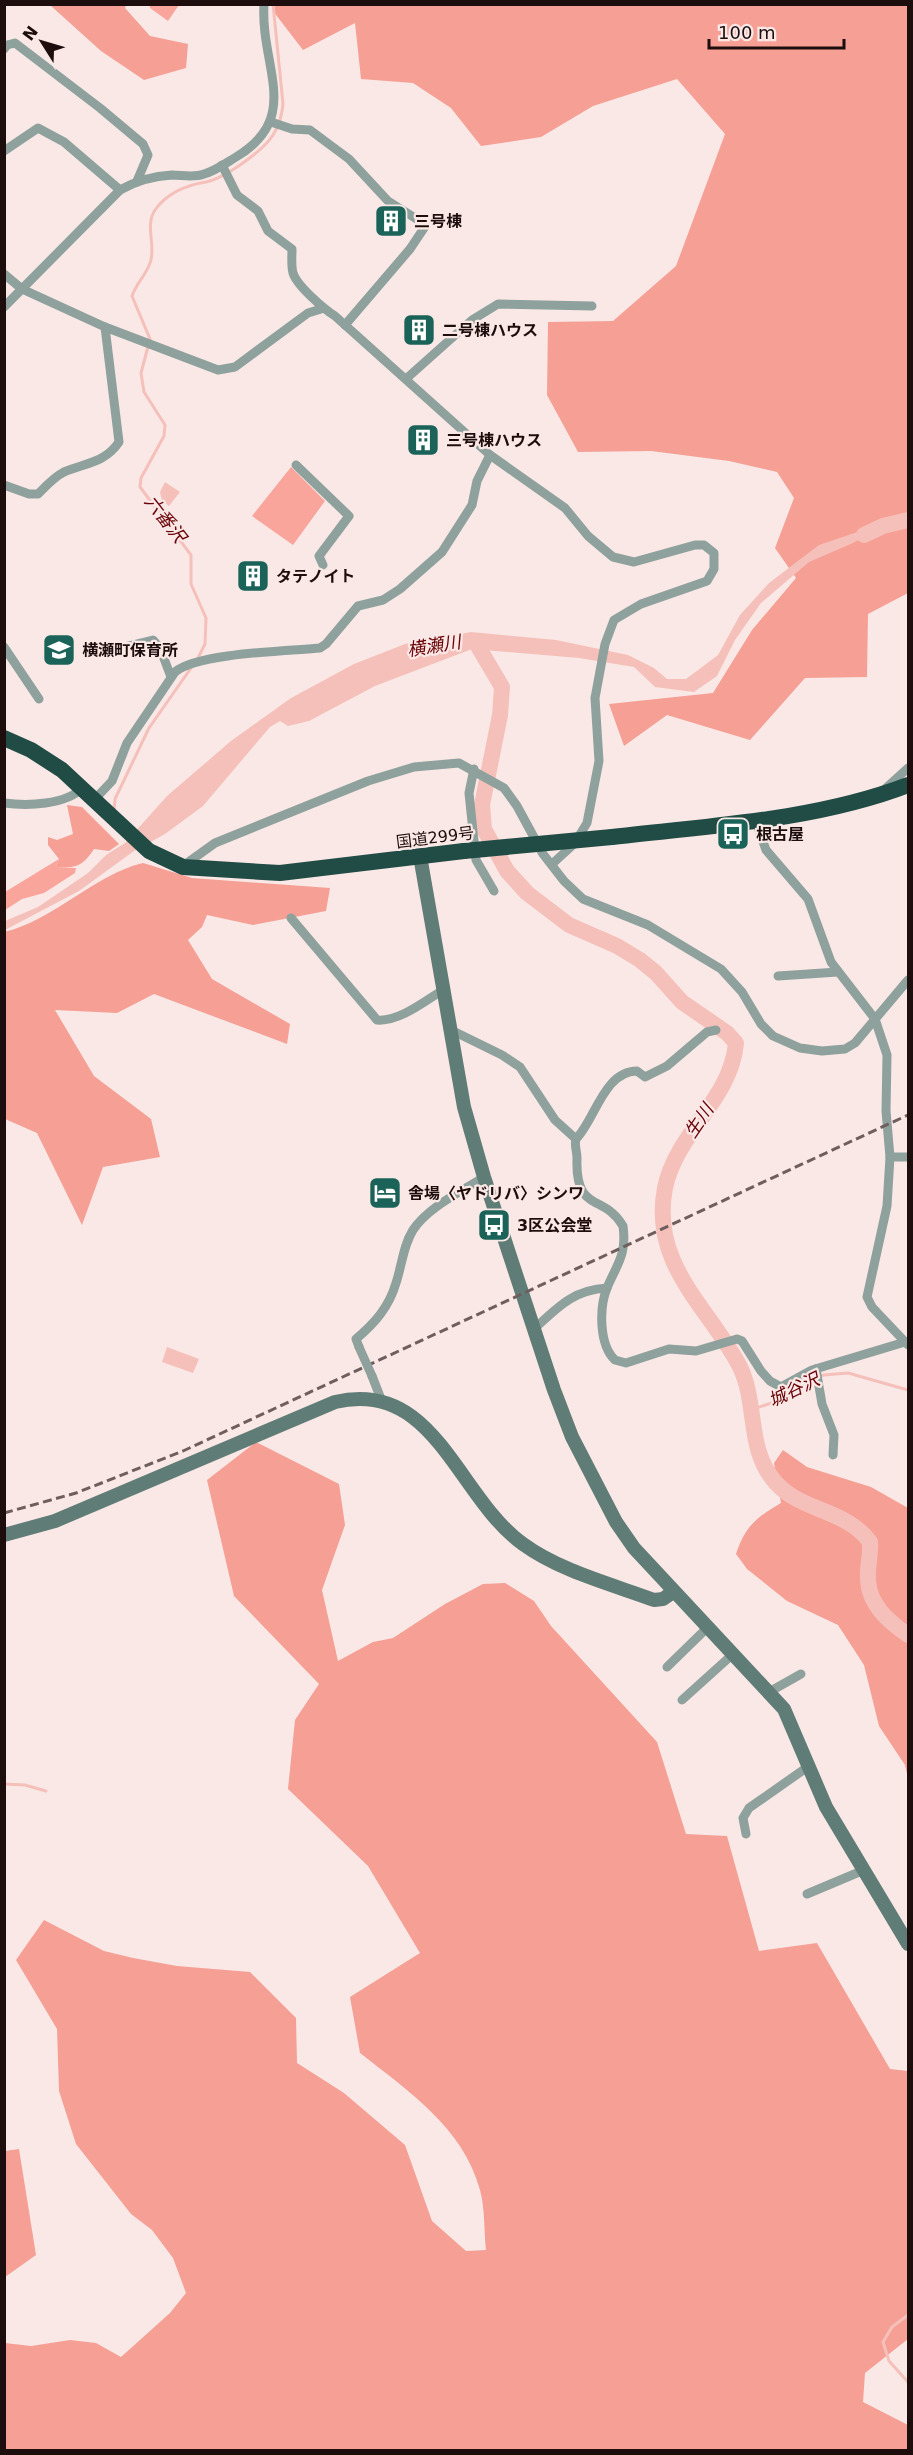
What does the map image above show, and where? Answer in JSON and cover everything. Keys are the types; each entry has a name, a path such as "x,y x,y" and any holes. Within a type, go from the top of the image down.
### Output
{"highway":[{"name":"国道299号","path":"4,738 49,761 99,803 155,856 183,867 280,873 755,819 842,805 909,785"}],"street":[{"path":"4,307 120,190 137,181 172,175 203,175 223,167 262,137 271,122 275,103 264,37 264,4"},
{"path":"4,49 7,45 15,43 143,144 148,155 137,181"},
{"path":"271,122 310,130 349,159 388,201 426,225 410,249 345,325"},
{"path":"4,151 39,128 64,142 120,190"},
{"path":"223,167 237,195 258,211 268,231 292,249 292,272 321,309 345,325 407,378 490,455 565,508 588,536 613,556 634,562 694,545 704,545 714,553 714,569 707,580 623,614 614,620 605,644 595,698 599,761 587,823 574,844 552,864"},
{"path":"4,273 22,289 105,327 148,345 224,370 235,367 308,313 321,309"},
{"path":"407,378 472,320 498,304 592,306"},
{"path":"4,485 28,495 38,494 57,476 86,467 114,449 119,442 105,327"},
{"path":"99,803 112,781 128,743 171,676 186,666 205,661 320,648 327,645 358,606 383,600 392,595 442,552 472,505 477,481 490,455"},
{"path":"296,465 348,516 322,550 320,556 323,566"},
{"path":"120,648 153,640 160,648 171,676"},
{"path":"4,646 39,699"},
{"path":"183,867 215,843 381,777 414,767 459,763 504,788 517,806 543,854 564,881 583,899 648,925 721,969 742,992 761,1024 772,1036 786,1043 822,1051 845,1049 855,1042 909,980"},
{"path":"876,796 909,768"},
{"path":"477,772 469,793 476,860 494,891"},
{"path":"4,802 24,804 71,798 82,788"},
{"path":"716,1030 707,1032 659,1071 645,1077 637,1071 625,1074 607,1090 584,1131 576,1139 575,1167 580,1188 593,1203 613,1214 623,1226 623,1256 607,1288 602,1318 606,1347 615,1360 626,1363 669,1349 696,1351 731,1340 742,1341 760,1371 776,1386 781,1387 816,1369 907,1344 872,1307 867,1297 887,1206 890,1157 886,1111 887,1055 874,1018 831,962 808,899 766,850 755,819"},
{"path":"420,856 464,1107 484,1178 572,1437 616,1522 641,1557 769,1692 790,1719 826,1808 909,1944"},
{"path":"291,918 377,1020 387,1021 396,1017 443,990"},
{"path":"778,976 838,972"},
{"path":"451,1030 502,1055 520,1067 555,1120 576,1139"},
{"path":"890,1157 909,1157"},
{"path":"381,1399 356,1339 377,1321 390,1299 406,1243 414,1228 426,1216 484,1178"},
{"path":"534,1329 571,1298 588,1289 607,1288"},
{"path":"816,1369 820,1395 834,1434 833,1455"},
{"path":"4,1535 55,1521 334,1402 352,1398 381,1399 416,1418 495,1517 522,1543 541,1556 654,1600 663,1599 673,1592"},
{"path":"667,1667 707,1628"},
{"path":"682,1700 733,1654"},
{"path":"769,1692 801,1674"},
{"path":"746,1834 743,1818 748,1808 809,1766"},
{"path":"807,1894 864,1870"}],"shaded area":[{"path":"150,4 179,5 168,21 150,8"},
{"path":"275,4 908,5 908,593 868,614 867,677 805,678 750,740 667,715 624,746 609,704 713,693 752,630 796,578 775,548 794,498 777,472 729,461 651,451 578,452 547,395 548,322 613,321 676,266 725,134 677,79 593,106 541,137 481,146 451,108 413,83 361,79 355,23 303,50 273,11"},
{"path":"50,5 126,5 125,8 150,36 188,44 186,68 144,80 101,51"},
{"path":"291,467 325,501 293,545 252,516"},
{"path":"67,805 82,807 119,844 109,851 94,849 86,860 78,865 56,867 59,859 48,845 48,837 57,840 73,834"},
{"path":"59,859 56,867 76,868 75,873 44,893 22,899 5,910 5,892"},
{"path":"143,863 192,878 330,888 326,911 253,925 207,915 202,927 188,940 212,979 290,1024 287,1044 154,994 117,1013 55,1010 94,1076 151,1119 160,1157 103,1167 82,1225 37,1133 5,1119 4,932 40,918 107,877"},
{"path":"256,1442 339,1484 345,1525 322,1590 338,1661 373,1642 393,1638 445,1604 483,1584 505,1583 534,1601 551,1626 657,1742 686,1834 727,1836 759,1951 817,1943 890,2069 908,2071 908,2339 865,2373 863,2402 908,2425 908,2450 5,2450 5,2343 31,2346 70,2340 96,2343 121,2357 170,2313 186,2293 173,2258 152,2230 131,2214 76,2144 59,2091 57,2029 16,1960 44,1920 104,1951 177,1966 250,1972 296,2018 297,2063 344,2093 405,2145 432,2221 466,2251 486,2250 482,2197 472,2168 461,2147 432,2112 415,2096 360,2053 350,1997 420,1953 368,1866 288,1789 295,1720 319,1684 234,1596 207,1480"},
{"path":"783,1450 807,1467 871,1487 908,1508 908,1778 905,1765 879,1726 864,1665 838,1625 787,1601 747,1569 736,1554 743,1536 753,1523 781,1503 774,1463"},
{"path":"19,2149 36,2255 5,2277 5,2151"}],"water":[{"path":"165,482 180,492 169,506 162,501 160,492"},
{"path":"896,519 853,543 809,562 761,603 735,640 717,676 694,692 655,687 634,667 579,658 472,649 375,686 309,721 288,726 280,721 270,727 203,806 165,834 134,851 79,891 5,930 5,921 38,907 88,873 106,855 125,843 167,796 231,741 291,698 354,664 405,644 471,632 556,640 628,655 654,668 667,679 686,679 718,655 740,615 769,583 819,545"},
{"path":"167,1347 199,1359 193,1373 162,1362"}],"waterway":[{"name":"六番沢","path":"197,660 205,644 206,618 191,584 191,555 140,487 141,478 164,436 165,425 144,392 141,373 150,339 132,296 151,260 150,228 152,216 160,204 178,191 233,170 261,149 277,128 283,104 273,4"},
{"name":"横瀬川","path":"864,535 883,526 908,520"},
{"name":"生川","path":"476,643 502,687 500,715 482,805 484,829 507,871 527,893 569,925 617,946 640,960 656,973 682,1002 727,1033 736,1043 732,1063 724,1082 671,1168 665,1188 663,1215 666,1240 685,1284 740,1367 749,1396 756,1442 767,1470 787,1493 849,1523 870,1542 868,1580 872,1597 881,1612 908,1635"},
{"name":"六番沢","path":"114,811 115,799 149,728 191,668"},
{"name":"城谷沢","path":"750,1410 781,1400 810,1378 824,1375 848,1373 908,1390"},
{"path":"4,1784 25,1785 46,1791"},
{"path":"908,2315 892,2327 883,2342 889,2361 908,2382"}],"railway":[{"path":"4,1513 76,1493 183,1451 908,1115"}],"place":[{"name":"三号棟","path":"391,221"},
{"name":"二号棟ハウス","path":"419,330"},
{"name":"三号棟ハウス","path":"423,440"},
{"name":"タテノイト","path":"253,576"},
{"name":"横瀬町保育所","path":"59,650"},
{"name":"根古屋","path":"733,834"},
{"name":"舎場〈ヤドリバ〉シンワ","path":"385,1193"},
{"name":"3区公会堂","path":"494,1225"}]}
